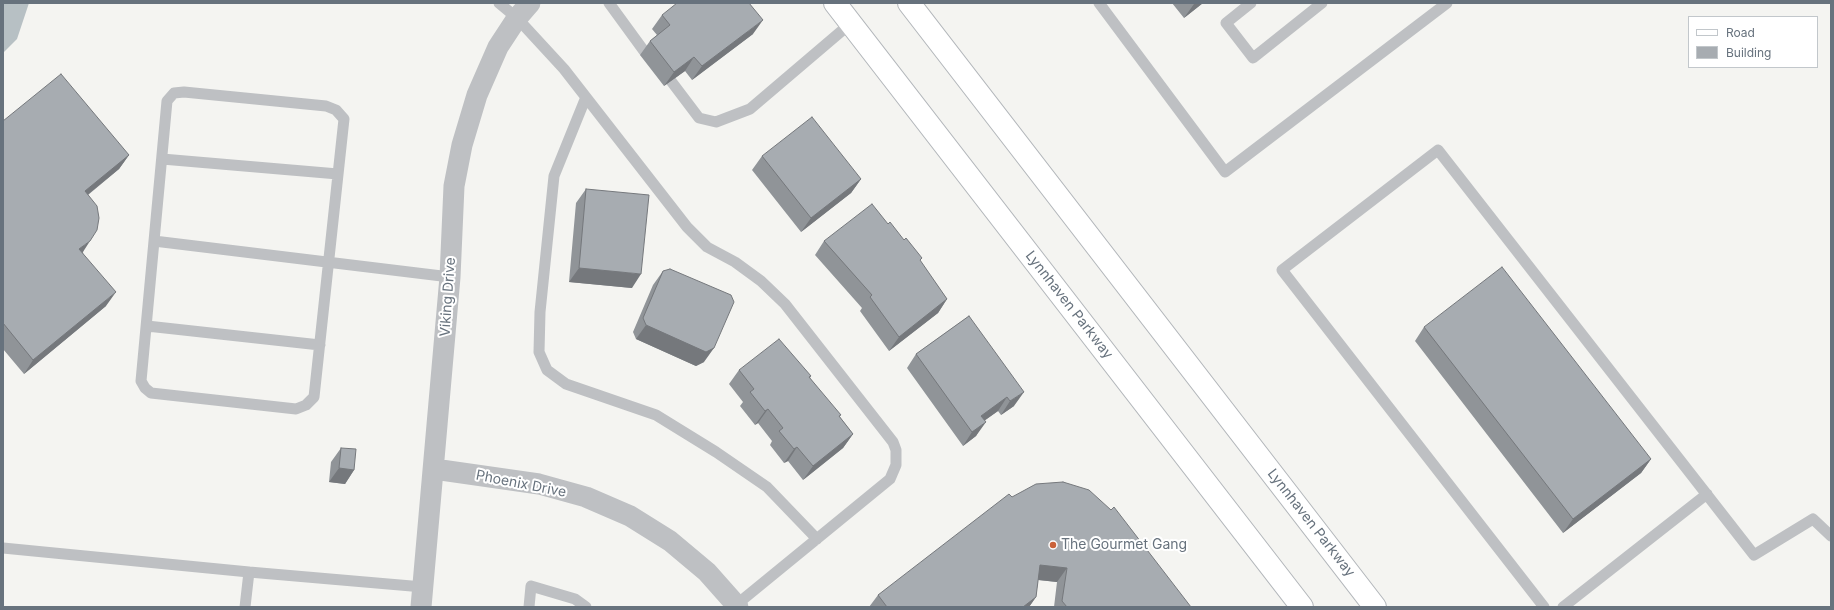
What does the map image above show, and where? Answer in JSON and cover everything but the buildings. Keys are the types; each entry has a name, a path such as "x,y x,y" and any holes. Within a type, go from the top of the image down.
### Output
{"main road":[{"name":"Lynnhaven Parkway","path":"835,3 1302,607"},
{"name":"Lynnhaven Parkway","path":"909,3 1375,607"}],"street":[{"name":"Viking Drive","path":"422,597 450,277 454,186 462,145 477,95 498,47 523,11"},
{"name":"Phoenix Drive","path":"434,469 540,484 586,497 630,516 670,541 707,572 737,606"}],"lane":[{"path":"499,3 523,11 564,69 687,227 707,247 735,262 761,281 784,304 893,442 896,450 896,466 890,479 737,606"},
{"path":"609,3 644,51"},
{"path":"1099,3 1226,172 1447,3"},
{"path":"1251,3 1226,23 1253,58 1322,3"},
{"path":"671,81 699,118 716,122 750,109 851,23"},
{"path":"184,92 326,106 336,110 344,119 314,398 306,405 296,409 151,393 145,388 141,381 162,159 167,101 174,93 184,92"},
{"path":"586,97 554,176 540,312 539,352 547,370 566,384 656,415 716,452 767,487 817,539"},
{"path":"1544,607 1282,270 1438,150 1754,555 1812,519 1831,536"},
{"path":"162,159 338,174"},
{"path":"154,241 450,277"},
{"path":"147,326 320,345"},
{"path":"1564,607 1707,494"},
{"path":"3,548 249,572 422,597"},
{"path":"245,607 249,572"},
{"path":"529,607 531,586 575,599 586,607"}],"shaded area":[{"path":"3,3 29,3 17,39 3,53"}],"place":[{"name":"The Gourmet Gang","path":"1053,545"}]}
